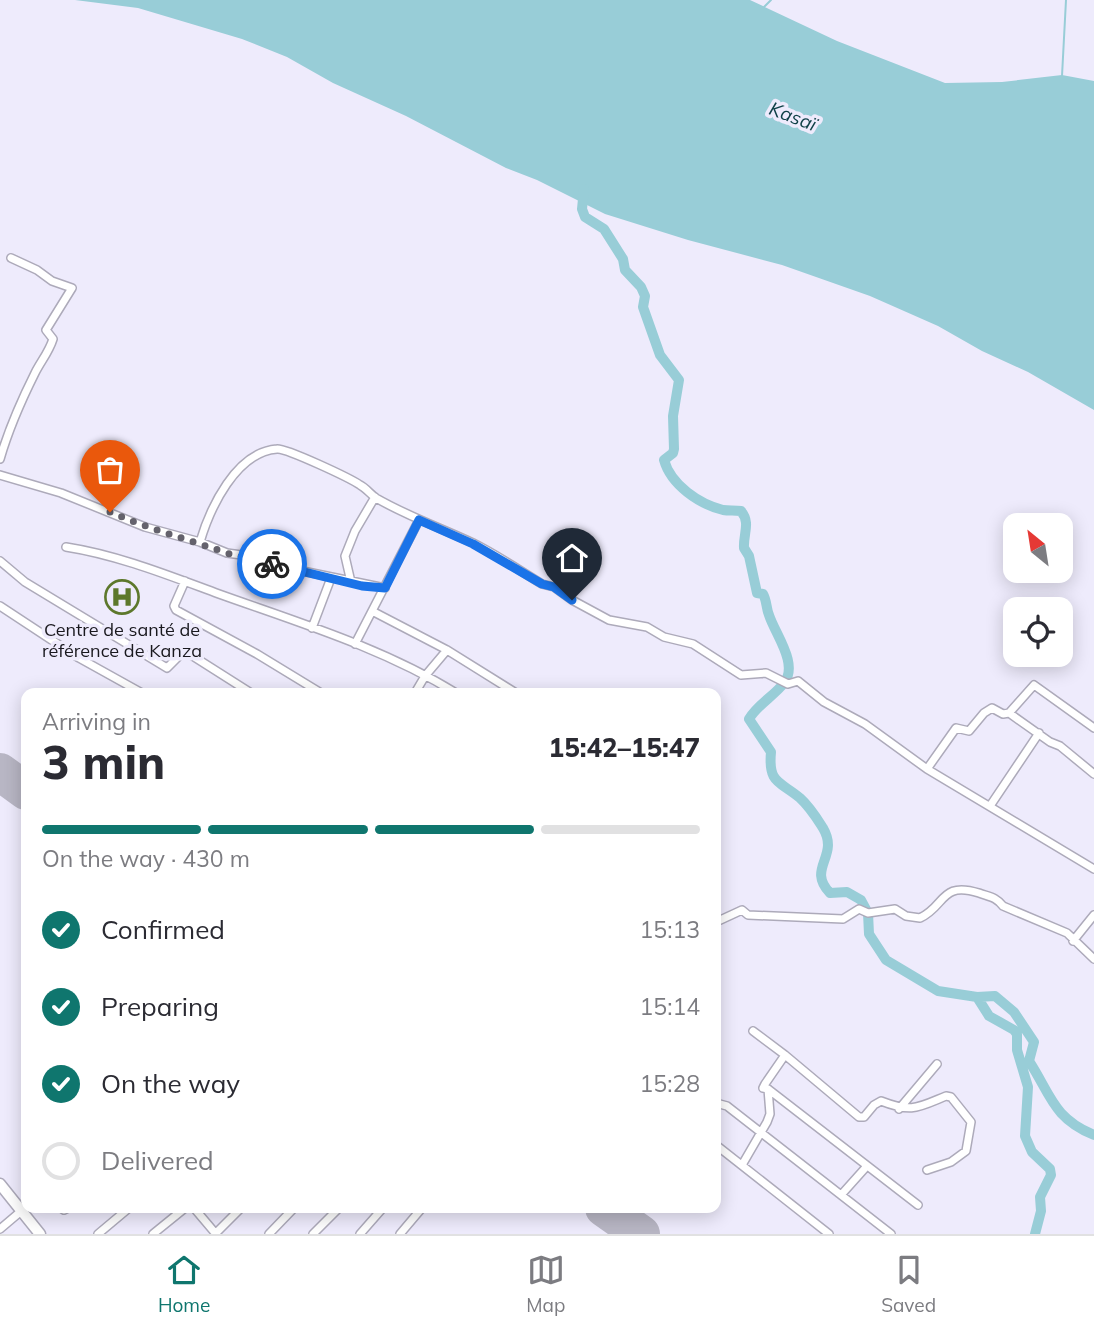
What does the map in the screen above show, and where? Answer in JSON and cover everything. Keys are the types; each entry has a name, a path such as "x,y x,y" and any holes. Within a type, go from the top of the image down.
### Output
{"main road":[{"path":"0,1185 21,1206"},
{"path":"27,1213 40,1234"}],"street":[{"path":"0,459 20,403 39,364 48,354 53,339 46,330 72,288 52,281 37,270 11,258"},
{"path":"200,542 208,514 221,491 251,459 274,449 292,451 317,466 340,474 375,497 419,520 473,544 609,620 647,627 664,637 693,644 741,675 766,673 788,684 797,681 824,702 865,724 927,769 1094,869"},
{"path":"0,475 61,493 167,535 200,542 227,554 256,557 284,567 385,588"},
{"path":"351,582 345,556 355,531 375,497"},
{"path":"355,643 419,520"},
{"path":"66,547 185,581 355,643 402,662 447,688"},
{"path":"0,561 25,582 167,668 182,653 188,653 243,688"},
{"path":"313,628 331,578"},
{"path":"185,581 174,606 176,610 313,688"},
{"path":"0,606 79,658 133,688"},
{"path":"372,611 447,650 508,688"},
{"path":"418,688 447,650"},
{"path":"1009,713 1034,685 1094,728"},
{"path":"927,769 956,728 969,731 988,709 1009,713 1060,746 1094,774"},
{"path":"990,806 1038,733"},
{"path":"721,920 742,910 748,915 842,919 859,909 869,913 895,909 906,916 920,918 933,910 936,903 950,892 964,889 996,898 1003,906 1067,933 1094,959"},
{"path":"1073,941 1094,915"},
{"path":"753,1031 859,1117 864,1117 881,1101 900,1109 919,1109 949,1096 971,1122 968,1144 962,1156 927,1170"},
{"path":"785,1055 764,1088 918,1205"},
{"path":"900,1109 937,1064"},
{"path":"742,1165 770,1114 768,1089"},
{"path":"721,1104 727,1105 891,1234"},
{"path":"721,1149 829,1234"},
{"path":"841,1195 867,1166"},
{"path":"0,1229 21,1212"},
{"path":"98,1234 123,1213"},
{"path":"153,1234 175,1213"},
{"path":"198,1213 216,1234 236,1213"},
{"path":"269,1234 289,1213"},
{"path":"313,1234 334,1213"},
{"path":"360,1234 378,1213"},
{"path":"402,1233 418,1213"}],"water":[{"name":"Kasaï","path":"75,0 750,0 837,41 945,83 1002,82 1062,75 1094,81 1094,410 1028,372 982,351 938,326 870,296 782,265 605,214 333,83 287,57 242,39 138,8"}],"waterway":[{"path":"764,7 771,0"},
{"path":"1062,76 1066,0"},
{"path":"584,189 582,209 585,217 604,229 623,259 625,270 641,287 645,296 643,307 660,355 679,380 673,416 674,449 664,460 668,469 679,485 696,498 723,510 741,511 746,520 744,548 749,556 757,593 763,594 789,667 784,683 749,719 771,752 771,770 777,781 804,801 823,828 828,847 821,876 824,884 830,893 847,892 861,900 868,913 869,934 886,960 938,991 977,997 989,1016 1017,1034 1017,1050 1028,1087 1025,1136 1032,1152 1050,1169 1051,1175 1040,1197 1041,1211 1035,1234"},
{"path":"977,997 995,996 1014,1012 1034,1042 1029,1061 1054,1104 1070,1121 1094,1135"}],"runway":[{"path":"0,772 21,787"},
{"path":"611,1213 641,1234"}],"way so far":[{"path":"110,512 167,535 200,542 227,554 256,557 272,564"}],"place":[{"name":"Centre de santé de référence de Kanza","path":"122,597"}],"route":[{"path":"272,564 362,586 385,588 419,520 473,544 542,584 554,587 572,600"}]}
